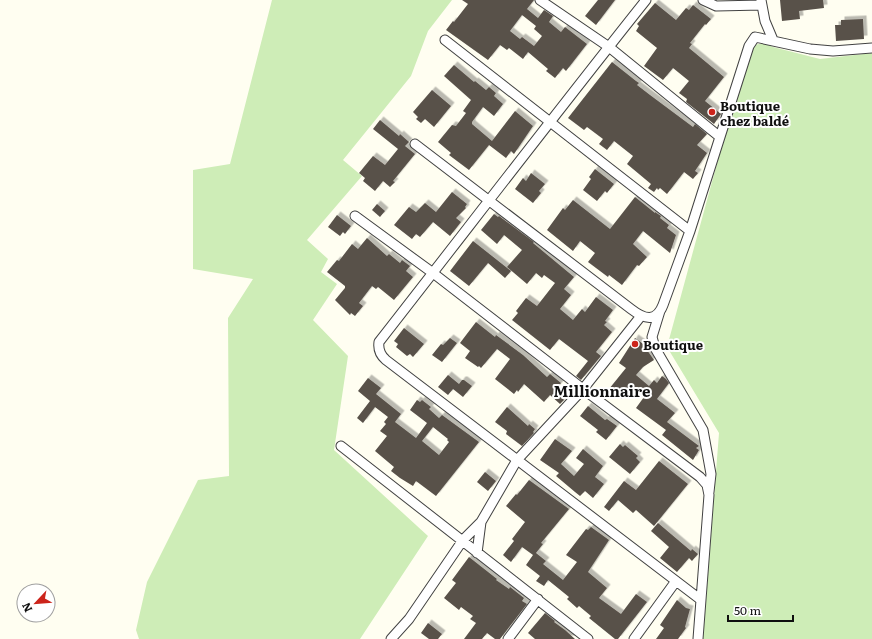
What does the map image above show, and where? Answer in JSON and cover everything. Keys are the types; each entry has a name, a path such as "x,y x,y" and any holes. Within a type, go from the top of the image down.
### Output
{"street":[{"path":"540,0 609,47 720,137"},
{"path":"646,0 378,342 380,352 386,360 701,600"},
{"path":"703,0 716,6 761,3 765,21 773,40"},
{"path":"698,639 711,474 703,430 655,348 652,337 690,231 749,46 755,37 810,49 833,50 872,48"},
{"path":"445,40 690,231"},
{"path":"415,144 641,316 647,318 660,312"},
{"path":"355,216 433,273 700,477 706,485 709,495"},
{"path":"391,639 409,619 463,540 481,522 518,460 583,389 641,316"},
{"path":"341,446 588,639"},
{"path":"477,553 481,522"},
{"path":"634,639 676,581"},
{"path":"508,639 538,599"}],"green space":[{"path":"272,0 452,0 428,31 411,76 343,160 362,176 307,240 328,259 321,272 337,284 313,320 348,356 334,450 428,536 360,639 139,639 136,630 147,582 198,480 229,476 228,318 253,279 193,269 193,170 230,164"},
{"path":"764,43 773,47 820,59 872,53 872,639 703,639 719,433 667,347 749,46"}],"building":[{"path":"462,0 534,0 527,9 538,18 544,10 553,16 549,22 561,32 565,27 587,44 566,71 563,68 555,78 546,71 548,69 528,52 523,59 509,48 507,50 500,45 488,60 446,30 468,4","holes":["522,15 536,26 534,29 542,36 534,46 522,37 520,39 510,31"]},
{"path":"598,0 615,0 596,25 585,16"},
{"path":"780,0 823,0 824,8 799,11 800,19 782,21"},
{"path":"655,3 676,20 686,8 689,10 693,5 711,19 706,25 705,24 690,43 692,44 689,48 724,77 705,101 721,114 714,124 686,102 687,99 679,93 689,81 673,68 663,80 644,66 657,48 636,31 639,26 637,24"},
{"path":"863,19 864,39 836,41 835,25 841,25 841,20"},
{"path":"612,62 639,83 637,85 650,95 693,127 695,124 707,134 697,145 707,153 695,171 698,173 693,179 684,172 667,194 660,188 658,190 657,188 654,192 648,188 651,184 627,164 633,156 614,141 607,150 599,144 603,139 587,127 584,130 568,118"},
{"path":"454,65 486,90 489,87 496,93 494,96 503,104 494,116 483,107 472,122 472,124 492,141 515,111 533,126 514,154 511,151 506,158 489,145 469,170 449,155 451,153 438,142 452,125 456,126 466,113 463,111 471,100 444,76"},
{"path":"432,90 451,106 434,127 425,119 421,123 416,119 418,117 413,112"},
{"path":"380,120 399,136 400,134 409,142 405,146 415,154 393,181 395,182 390,187 383,181 375,191 363,181 365,178 359,173 373,156 385,165 398,149 373,129"},
{"path":"595,169 614,184 607,193 605,191 597,201 583,190 591,179 589,177"},
{"path":"531,173 545,184 539,191 541,193 533,203 515,189 523,178 526,181"},
{"path":"452,192 467,204 465,207 466,208 456,218 461,222 450,236 433,222 420,237 416,234 412,239 394,225 409,207 416,212 425,203 436,212"},
{"path":"635,197 661,216 660,218 669,225 667,228 676,235 670,253 643,231 633,244 647,257 639,266 637,265 622,285 609,275 608,277 588,262 595,253 580,241 573,251 547,230 563,208 565,210 573,200 610,229"},
{"path":"377,204 385,211 380,217 372,210"},
{"path":"494,214 498,217 499,216 534,242 533,243 574,277 564,289 571,295 560,309 573,320 582,309 585,312 596,297 613,310 605,321 607,322 604,325 612,332 596,352 601,356 581,380 576,376 588,361 559,339 550,350 512,320 518,313 516,311 526,298 537,306 555,283 544,275 542,278 536,273 527,284 507,267 522,250 504,235 497,244 481,230"},
{"path":"337,215 351,226 345,234 343,232 340,236 328,227"},
{"path":"367,238 387,256 389,254 400,263 402,260 410,266 406,271 413,277 394,300 378,287 376,289 372,286 359,303 363,306 355,316 351,313 350,315 335,300 345,286 327,272 337,260 339,261 352,244 358,249"},
{"path":"473,241 511,271 505,278 488,263 469,286 450,271"},
{"path":"476,322 495,337 496,335 523,355 547,377 550,374 561,383 555,390 564,400 560,404 550,395 544,402 524,384 518,392 517,390 514,394 495,379 510,359 497,349 481,368 465,358 470,351 460,343"},
{"path":"404,328 424,344 413,357 410,354 407,356 396,347 398,344 394,341"},
{"path":"450,338 457,343 442,362 432,355 441,344 443,345"},
{"path":"635,338 642,343 654,360 643,367 636,375 649,386 654,380 657,383 662,376 669,383 657,399 675,413 667,422 699,446 696,448 699,450 693,460 662,435 666,430 636,408 644,397 632,387 622,399 609,389 626,368 619,363"},
{"path":"448,375 459,384 462,380 464,380 472,386 463,397 453,389 448,395 438,387"},
{"path":"368,378 381,388 376,394 401,414 395,422 416,438 427,423 410,410 417,400 420,402 422,400 431,407 429,409 439,418 442,415 479,442 436,496 416,481 413,486 400,478 391,471 394,467 375,451 387,436 380,431 386,424 384,422 388,417 375,407 363,423 357,418 370,401 358,391","holes":["433,427 448,439 447,440 449,442 439,455 422,441"]},
{"path":"588,406 605,420 607,419 617,426 606,440 596,432 598,430 580,416"},
{"path":"507,407 528,426 529,424 535,429 533,432 534,433 522,446 506,434 507,431 495,422"},
{"path":"555,439 572,451 561,464 574,476 584,464 576,458 583,449 603,466 595,477 604,484 593,498 585,491 580,496 556,476 559,473 540,460"},
{"path":"620,444 623,447 625,445 638,456 636,458 640,462 630,474 609,457"},
{"path":"659,461 688,484 654,526 636,510 633,513 618,500 609,511 604,507 624,481 636,490"},
{"path":"485,472 496,481 488,491 477,482"},
{"path":"529,480 569,509 541,543 543,544 536,553 546,561 543,564 563,580 577,562 566,555 586,529 588,530 591,527 609,540 588,572 607,588 599,598 621,614 636,594 647,602 618,639 615,639 589,618 591,616 579,606 577,608 567,599 569,597 548,580 544,586 536,581 540,576 526,565 533,555 522,547 511,562 503,555 514,541 512,539 525,522 506,506"},
{"path":"658,523 691,551 692,549 698,554 692,561 689,558 677,572 660,558 669,547 651,531"},
{"path":"469,557 497,579 496,580 509,589 510,587 524,598 522,601 527,604 500,639 495,639 487,633 482,639 464,639 476,623 470,619 473,616 461,607 459,610 444,598 456,583 452,580"},
{"path":"677,600 686,608 690,609 686,628 678,639 656,639 664,628 660,625"},
{"path":"545,613 575,639 535,639 528,633"},
{"path":"428,623 442,634 438,639 429,639 421,633"}],"place":[{"name":"Boutique chez baldé","path":"712,112"},
{"name":"Boutique","path":"635,344"}],"district":[{"name":"Millionnaire","path":"602,390"}]}
